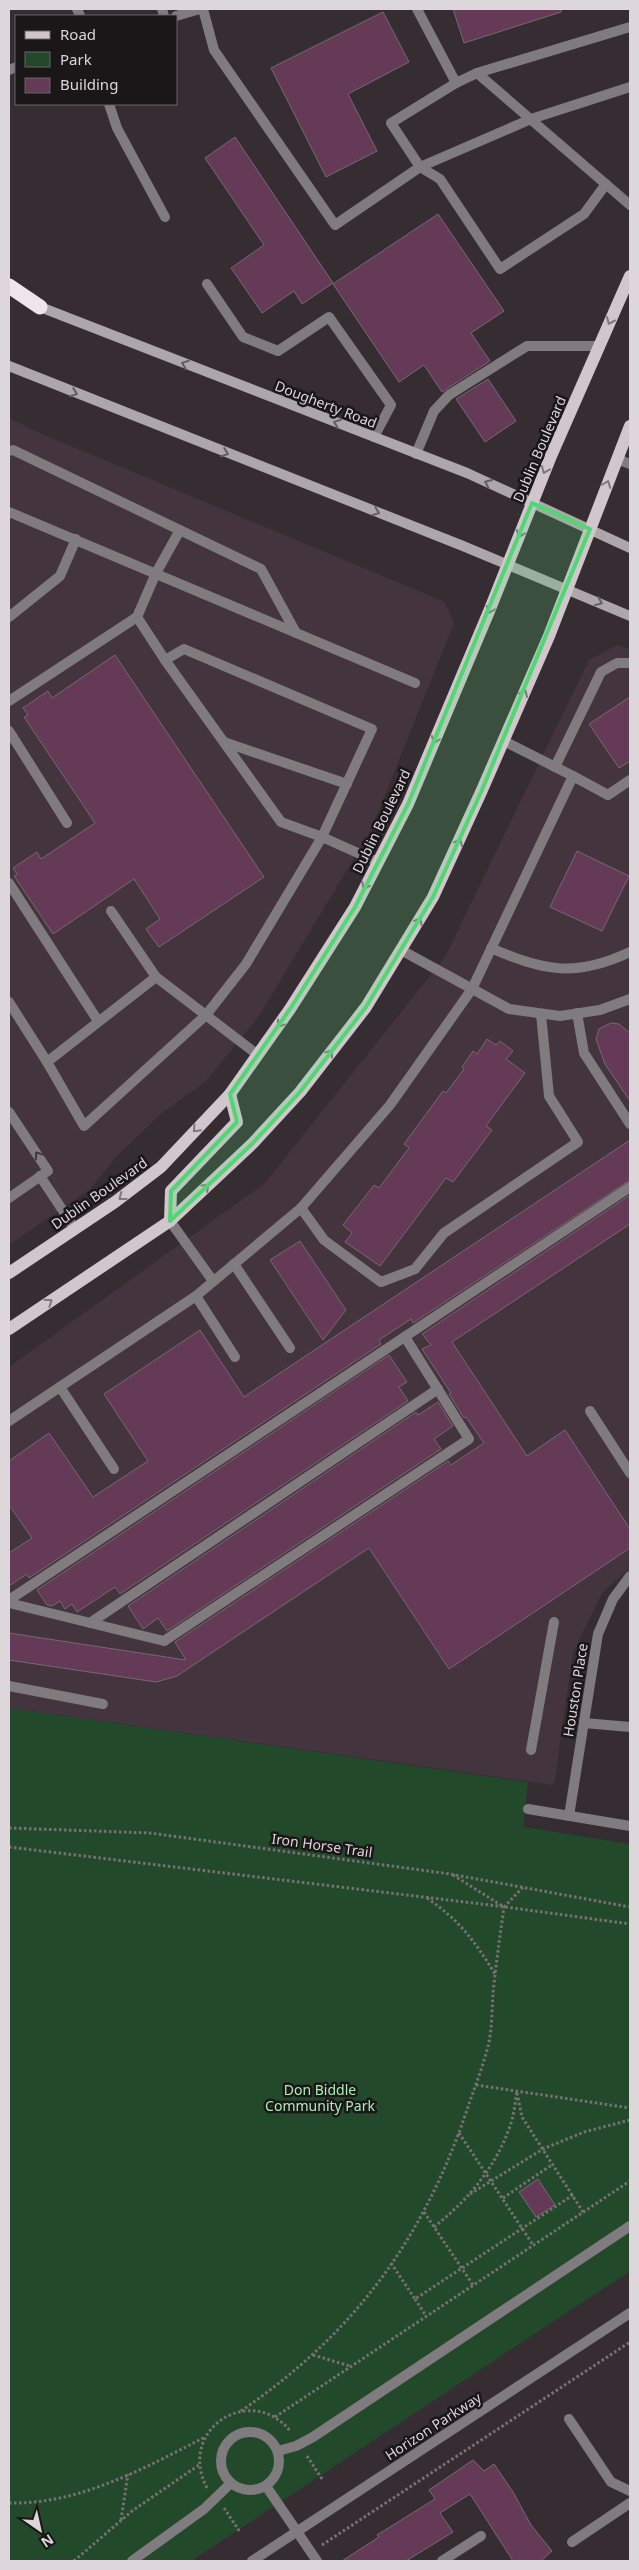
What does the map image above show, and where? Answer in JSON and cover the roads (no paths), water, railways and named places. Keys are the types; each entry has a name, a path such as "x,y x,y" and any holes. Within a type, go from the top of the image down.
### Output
{"highway":[{"path":"9,286 40,307"}],"main road":[{"name":"Dublin Boulevard","path":"9,1273 115,1202 161,1167 230,1094 290,1010 350,915 408,804 532,503 630,276"},
{"name":"Dougherty Road","path":"9,295 467,473 630,548"},
{"path":"9,366 508,564 630,616"},
{"path":"9,1329 170,1221 253,1143 300,1092 366,1007 433,897 504,741 567,589 630,426"},
{"path":"170,1221 171,1191 237,1122 230,1094"}],"street":[{"path":"178,15 201,9 214,50 335,225 420,167 531,119 630,87"},
{"path":"417,9 456,83"},
{"path":"606,184 584,214 500,269 440,179 420,167 391,123 456,83 477,73 630,27"},
{"path":"477,73 630,205"},
{"path":"109,105 117,128 165,217"},
{"path":"207,284 243,336 278,351 329,317 391,405 374,437"},
{"path":"416,454 434,411 449,395 527,346 600,346"},
{"path":"9,451 13,450 261,569 296,633"},
{"path":"617,458 630,464"},
{"path":"9,512 415,683"},
{"path":"9,701 137,618 156,573 180,530"},
{"path":"10,613 60,576 76,539"},
{"path":"137,618 164,660 281,822 322,837 378,862"},
{"path":"9,1002 84,1126 206,1015 246,964 322,837 372,729 184,649 164,660"},
{"path":"555,767 601,672 618,663 630,663"},
{"path":"9,732 67,823"},
{"path":"504,741 608,795 630,780"},
{"path":"224,742 347,784"},
{"path":"9,1421 196,1296 301,1208 390,1105 472,989 573,776"},
{"path":"9,883 98,1022"},
{"path":"111,911 156,977 258,1055"},
{"path":"491,948 540,967 572,970 605,964 630,952"},
{"path":"402,950 509,1010 560,1016 606,1008 630,999"},
{"path":"47,1062 156,977"},
{"path":"301,1208 324,1240 382,1282 415,1269 444,1232 578,1142 549,1096 541,1014"},
{"path":"577,1014 584,1053 630,1124"},
{"path":"9,1112 48,1171 9,1198"},
{"path":"40,1176 75,1229"},
{"path":"9,1602 630,1187"},
{"path":"170,1221 213,1282"},
{"path":"234,1264 290,1348"},
{"path":"196,1296 235,1357"},
{"path":"9,1602 164,1641 469,1439 405,1337"},
{"path":"60,1387 114,1470"},
{"path":"90,1623 438,1389"},
{"path":"590,1412 630,1473"},
{"name":"Houston Place","path":"569,1816 598,1634 613,1599 630,1576"},
{"path":"531,1750 554,1622"},
{"path":"9,1686 103,1704"},
{"path":"584,1722 630,1727"},
{"path":"528,1809 630,1826"},
{"path":"278,2451 300,2445 630,2226"},
{"name":"Horizon Parkway","path":"252,2561 630,2313"},
{"path":"569,2419 611,2482 630,2491"},
{"path":"250,2432 259,2433 268,2437 278,2451 278,2471 266,2486 248,2490 231,2483 224,2476 221,2458 223,2449 234,2437 250,2432"},
{"path":"132,2561 216,2499 231,2483"},
{"path":"266,2486 314,2557"},
{"path":"572,2542 630,2503"},
{"path":"442,2561 480,2536"}],"park label":[{"name":"Don Biddle Community Park","path":"320,2098"}]}
